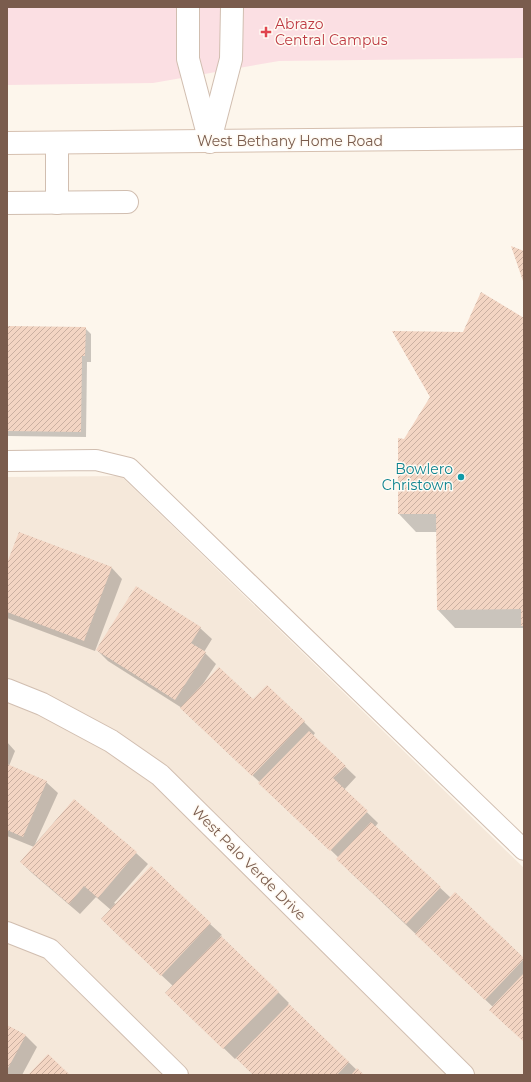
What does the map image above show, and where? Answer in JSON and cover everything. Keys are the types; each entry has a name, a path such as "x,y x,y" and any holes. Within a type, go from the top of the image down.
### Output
{"street":[{"path":"188,7 188,59 210,142"},
{"path":"210,142 231,59 232,7"},
{"name":"West Bethany Home Road","path":"7,143 524,138"},
{"path":"57,143 57,203"},
{"path":"7,203 127,202"},
{"name":"West Palo Verde Drive","path":"7,690 42,704 111,742 160,775 463,1075"}],"lane":[{"path":"7,461 96,460 129,468 524,850"},
{"path":"7,932 50,949 178,1075"}],"shaded area":[{"name":"Abrazo Central Campus","path":"7,7 524,7 524,58 279,61 153,83 7,85"},
{"path":"121,476 524,868 524,1075 7,1075 7,477"}],"building":[{"path":"511,246 524,251 524,284"},
{"name":"Bowlero Christown","path":"481,292 524,318 524,626 521,626 521,609 437,610 436,514 398,514 398,438 404,439 430,397 392,331 463,332"},
{"path":"7,326 86,327 85,356 82,356 81,432 7,431"},
{"path":"19,532 112,567 84,641 7,612 7,563"},
{"path":"136,586 201,627 191,643 206,652 175,700 96,650"},
{"path":"219,667 253,699 267,685 305,721 252,776 180,708"},
{"path":"309,731 346,766 333,778 368,811 330,851 258,783"},
{"path":"7,764 47,781 23,837 7,830"},
{"path":"74,799 137,852 98,898 84,886 69,904 20,862"},
{"path":"371,822 441,887 406,924 336,859"},
{"path":"151,866 211,923 161,976 101,919"},
{"path":"455,892 524,958 485,1000 415,934"},
{"path":"221,936 279,992 223,1049 165,993"},
{"path":"524,973 524,1042 489,1010"},
{"path":"289,1004 349,1062 337,1075 253,1075 236,1058"},
{"path":"7,1025 26,1035 7,1070"},
{"path":"48,1054 70,1075 28,1075"},
{"path":"357,1068 364,1075 351,1075"}],"place":[{"name":"Abrazo Central Campus","path":"266,32"},
{"name":"Bowlero Christown","path":"461,477"}]}
